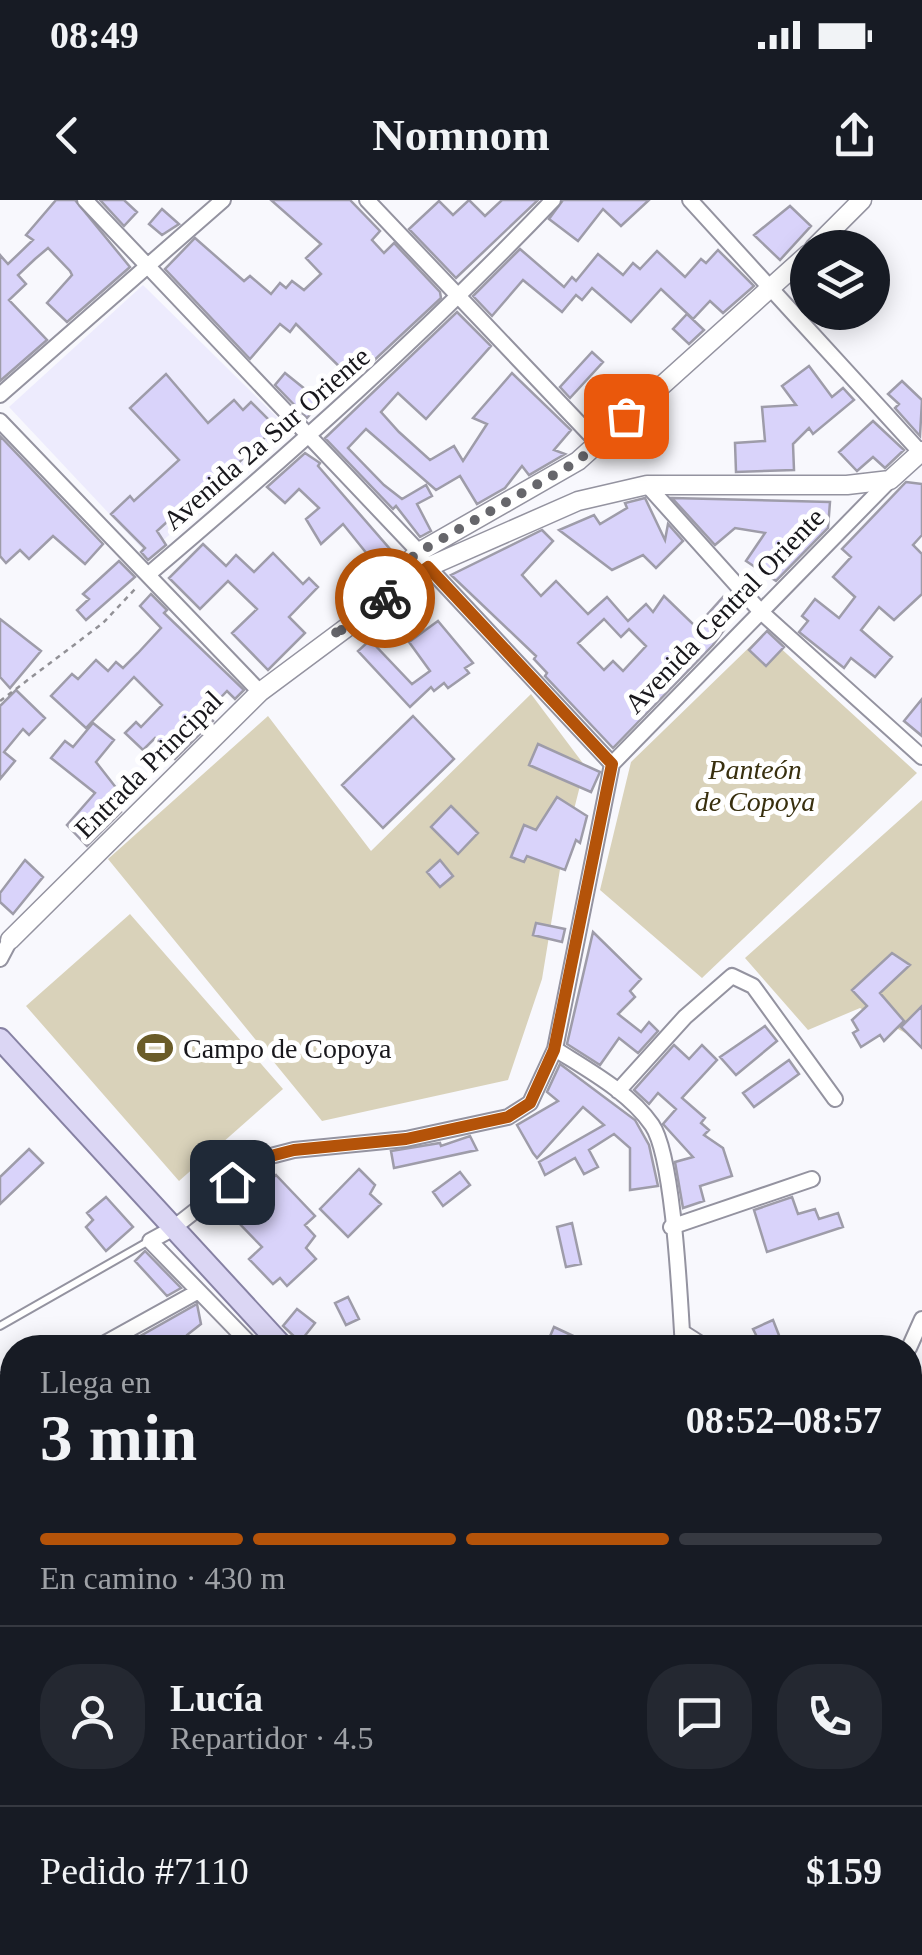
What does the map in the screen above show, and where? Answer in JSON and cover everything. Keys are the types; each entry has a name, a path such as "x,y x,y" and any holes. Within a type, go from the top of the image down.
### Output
{"main road":[{"path":"0,1039 272,1335"}],"street":[{"path":"86,200 612,764"},
{"path":"0,395 223,200"},
{"path":"367,200 597,442"},
{"name":"Avenida 2a Sur Oriente","path":"150,573 310,436 459,299 554,200"},
{"path":"690,200 922,452"},
{"path":"832,230 862,200"},
{"path":"423,559 544,483 597,442 790,271"},
{"path":"0,420 260,692"},
{"name":"Avenida Central Oriente","path":"150,1240 172,1229 263,1158 294,1150 406,1139 508,1117 530,1103 554,1050 612,764 922,452"},
{"name":"Avenida Central Oriente","path":"423,559 578,501 647,484 847,485 890,480"},
{"path":"647,484 761,612 922,757"},
{"name":"Entrada Principal","path":"5,942 260,692 332,637 385,579 423,559"},
{"path":"0,959 5,942"},
{"path":"618,1091 685,1017 732,976 753,986 835,1099"},
{"path":"554,1050 618,1091 654,1127 664,1159 682,1335"},
{"path":"671,1227 812,1179"},
{"path":"150,1240 241,1335"},
{"path":"119,1335 197,1292"}],"lane":[{"path":"0,1326 150,1240"}],"path":[{"name":"Avenida 2a Sur Oriente","path":"0,701 102,623 150,573"}],"shaded area":[{"path":"143,285 291,431 147,554 9,407"}],"green space":[{"name":"Panteón de Copoya","path":"764,633 917,773 702,978 600,890 631,762"},
{"path":"531,694 585,766 562,857 542,979 508,1080 322,1121 108,859 268,716 371,851"},
{"path":"922,800 922,1036 918,1040 860,1008 808,1030 745,958"},
{"name":"Campo de Copoya","path":"130,914 283,1089 179,1181 26,1006"}],"building":[{"path":"56,200 75,200 130,267 67,322 47,303 72,275 70,271 48,248 35,259 18,275 26,284 9,300 47,340 0,381 0,255 8,264 33,240 26,235"},
{"path":"100,200 124,200 137,212 124,226"},
{"path":"271,200 350,200 380,231 372,240 384,253 394,243 440,292 441,298 353,380 296,324 290,332 280,324 250,359 165,269 195,238 244,281 250,276 271,294 280,283 286,288 292,281 304,290 321,274 306,258 321,244"},
{"path":"469,200 485,216 502,200 538,200 456,278 409,229 439,201 453,215"},
{"path":"563,200 649,200 621,226 603,209 578,241 549,219"},
{"path":"790,206 811,226 807,230 790,230 790,249 780,260 754,235"},
{"path":"162,209 179,224 162,235 149,224"},
{"path":"520,249 564,287 572,277 576,281 598,254 623,275 633,263 640,269 657,251 685,277 701,259 706,263 718,250 754,286 723,313 710,301 693,319 661,289 631,322 592,288 582,300 576,295 562,312 523,280 492,316 473,296"},
{"path":"457,312 491,346 426,419 398,393 381,412 399,432 430,460 454,446 463,461 487,424 473,418 512,373 571,430 554,450 565,454 529,475 522,466 505,488 477,504 460,476 436,490 366,429 348,448 384,485 402,499 426,485 432,496 417,504 431,531 420,537 396,506 393,509 325,438"},
{"path":"687,314 704,330 689,344 673,329"},
{"path":"592,352 603,362 570,398 560,387"},
{"path":"809,366 832,397 843,388 854,400 813,434 809,428 793,444 794,470 736,472 735,443 765,441 762,407 796,405 782,386"},
{"path":"285,373 321,402 307,418 275,385"},
{"path":"166,374 208,423 234,400 243,410 251,402 276,427 207,493 203,489 157,531 166,545 148,560 141,552 145,548 111,514 130,496 134,501 179,460 130,408"},
{"path":"902,381 922,400 920,436 888,394"},
{"path":"873,421 904,450 885,468 873,457 857,471 839,452"},
{"path":"0,436 103,544 85,564 53,536 29,559 20,550 6,563 0,556"},
{"path":"305,453 320,463 318,466 396,556 380,570 343,524 321,544 306,519 319,508 299,489 285,503 267,487"},
{"path":"906,482 922,484 922,535 913,545 922,554 922,594 894,620 879,607 861,630 892,657 875,677 851,658 844,668 799,632 808,621 802,616 815,599 839,618 855,597 833,577 851,557 842,549"},
{"path":"645,498 665,540 668,524 683,541 656,568 643,555 612,570 559,530 594,515 600,524 627,508 625,503"},
{"path":"672,498 830,502 828,528 776,581 746,561 765,533 735,528 715,545"},
{"path":"542,530 553,541 522,575 541,596 556,581 588,614 607,597 628,621 646,604 653,612 664,596 696,627 723,597 738,611 713,645 613,748 545,676 547,673 534,659 536,656 451,575","holes":["604,619 621,637 629,629 646,646 623,671 613,661 604,670 578,643"]},
{"path":"203,544 226,566 236,555 254,572 273,553 303,584 309,578 318,587 289,617 305,633 268,670 232,633 257,609 228,581 200,609 169,578"},
{"path":"119,561 135,577 86,620 77,610 89,599 83,594"},
{"path":"151,594 167,610 164,613 244,690 235,699 227,691 206,713 213,721 175,759 155,738 143,750 125,733 136,722 141,727 162,705 134,677 86,728 51,696 72,674 78,679 96,660 108,671 116,662 123,668 138,653 161,628 140,606"},
{"path":"0,619 41,651 10,688 0,677"},
{"path":"438,621 473,663 465,668 469,673 448,688 444,683 434,691 431,687 410,707 358,651 370,640 412,684 430,671 409,642"},
{"path":"767,631 784,647 766,666 749,650"},
{"path":"16,690 45,718 29,735 23,729 4,752 15,761 0,779 0,706"},
{"path":"922,699 922,736 904,721"},
{"path":"413,716 454,759 383,828 342,785"},
{"path":"93,723 114,740 96,762 121,794 112,802 121,812 87,846 67,825 95,793 51,758 65,741 73,747"},
{"path":"538,744 600,772 591,792 529,765"},
{"path":"557,797 587,816 580,843 576,840 565,870 527,856 524,862 511,857 524,825 536,830"},
{"path":"451,806 478,833 458,854 431,827"},
{"path":"25,860 43,877 13,914 0,902 0,893"},
{"path":"440,860 453,876 440,887 427,872"},
{"path":"536,923 565,929 562,942 533,935"},
{"path":"593,932 641,979 630,991 635,997 618,1014 641,1032 649,1022 658,1031 638,1053 619,1038 600,1065 567,1044"},
{"path":"892,953 910,965 880,993 904,1021 884,1041 880,1035 861,1047 853,1033 858,1030 852,1020 867,1006 852,990"},
{"path":"922,1006 922,1048 901,1027"},
{"path":"765,1026 777,1041 736,1075 720,1057"},
{"path":"674,1045 689,1059 702,1045 717,1060 682,1098 705,1118 701,1123 709,1130 704,1135 723,1148 732,1176 700,1186 704,1201 683,1208 675,1162 693,1157 663,1124 676,1109 658,1093 649,1104 634,1090"},
{"path":"789,1060 799,1074 754,1107 743,1093"},
{"path":"560,1064 635,1120 649,1145 658,1186 630,1190 630,1148 614,1134 589,1150 598,1167 584,1174 575,1158 545,1175 539,1162 604,1125 583,1107 537,1158 533,1153 517,1125 558,1101 547,1092"},
{"path":"470,1136 477,1150 394,1168 391,1151 440,1143 441,1146"},
{"path":"29,1149 43,1163 0,1204 0,1177"},
{"path":"359,1169 375,1185 370,1194 381,1204 348,1237 320,1209"},
{"path":"460,1172 470,1185 443,1206 433,1192"},
{"path":"276,1175 315,1216 305,1225 315,1236 306,1248 316,1259 287,1286 280,1278 273,1284 249,1259 262,1247 237,1221 265,1195 260,1189"},
{"path":"106,1197 133,1227 106,1251 86,1227 93,1220 87,1213"},
{"path":"792,1197 798,1214 815,1209 819,1219 838,1213 843,1227 767,1252 754,1210"},
{"path":"572,1223 581,1264 566,1267 557,1227"},
{"path":"145,1251 181,1288 167,1296 135,1261"},
{"path":"348,1297 359,1319 346,1325 335,1303"},
{"path":"197,1304 201,1324 187,1335 142,1335"},
{"path":"297,1309 315,1323 306,1335 293,1335 283,1326"},
{"path":"773,1320 779,1335 756,1335 753,1329"},
{"path":"554,1327 571,1335 551,1335"}],"way so far":[{"path":"385,598 332,637 385,579 419,552 578,461 626,416"}],"place":[{"name":"Campo de Copoya","path":"155,1048"}],"route":[{"path":"232,1182 263,1158 294,1150 406,1139 508,1117 530,1103 554,1050 612,764 428,567 385,598"}]}
